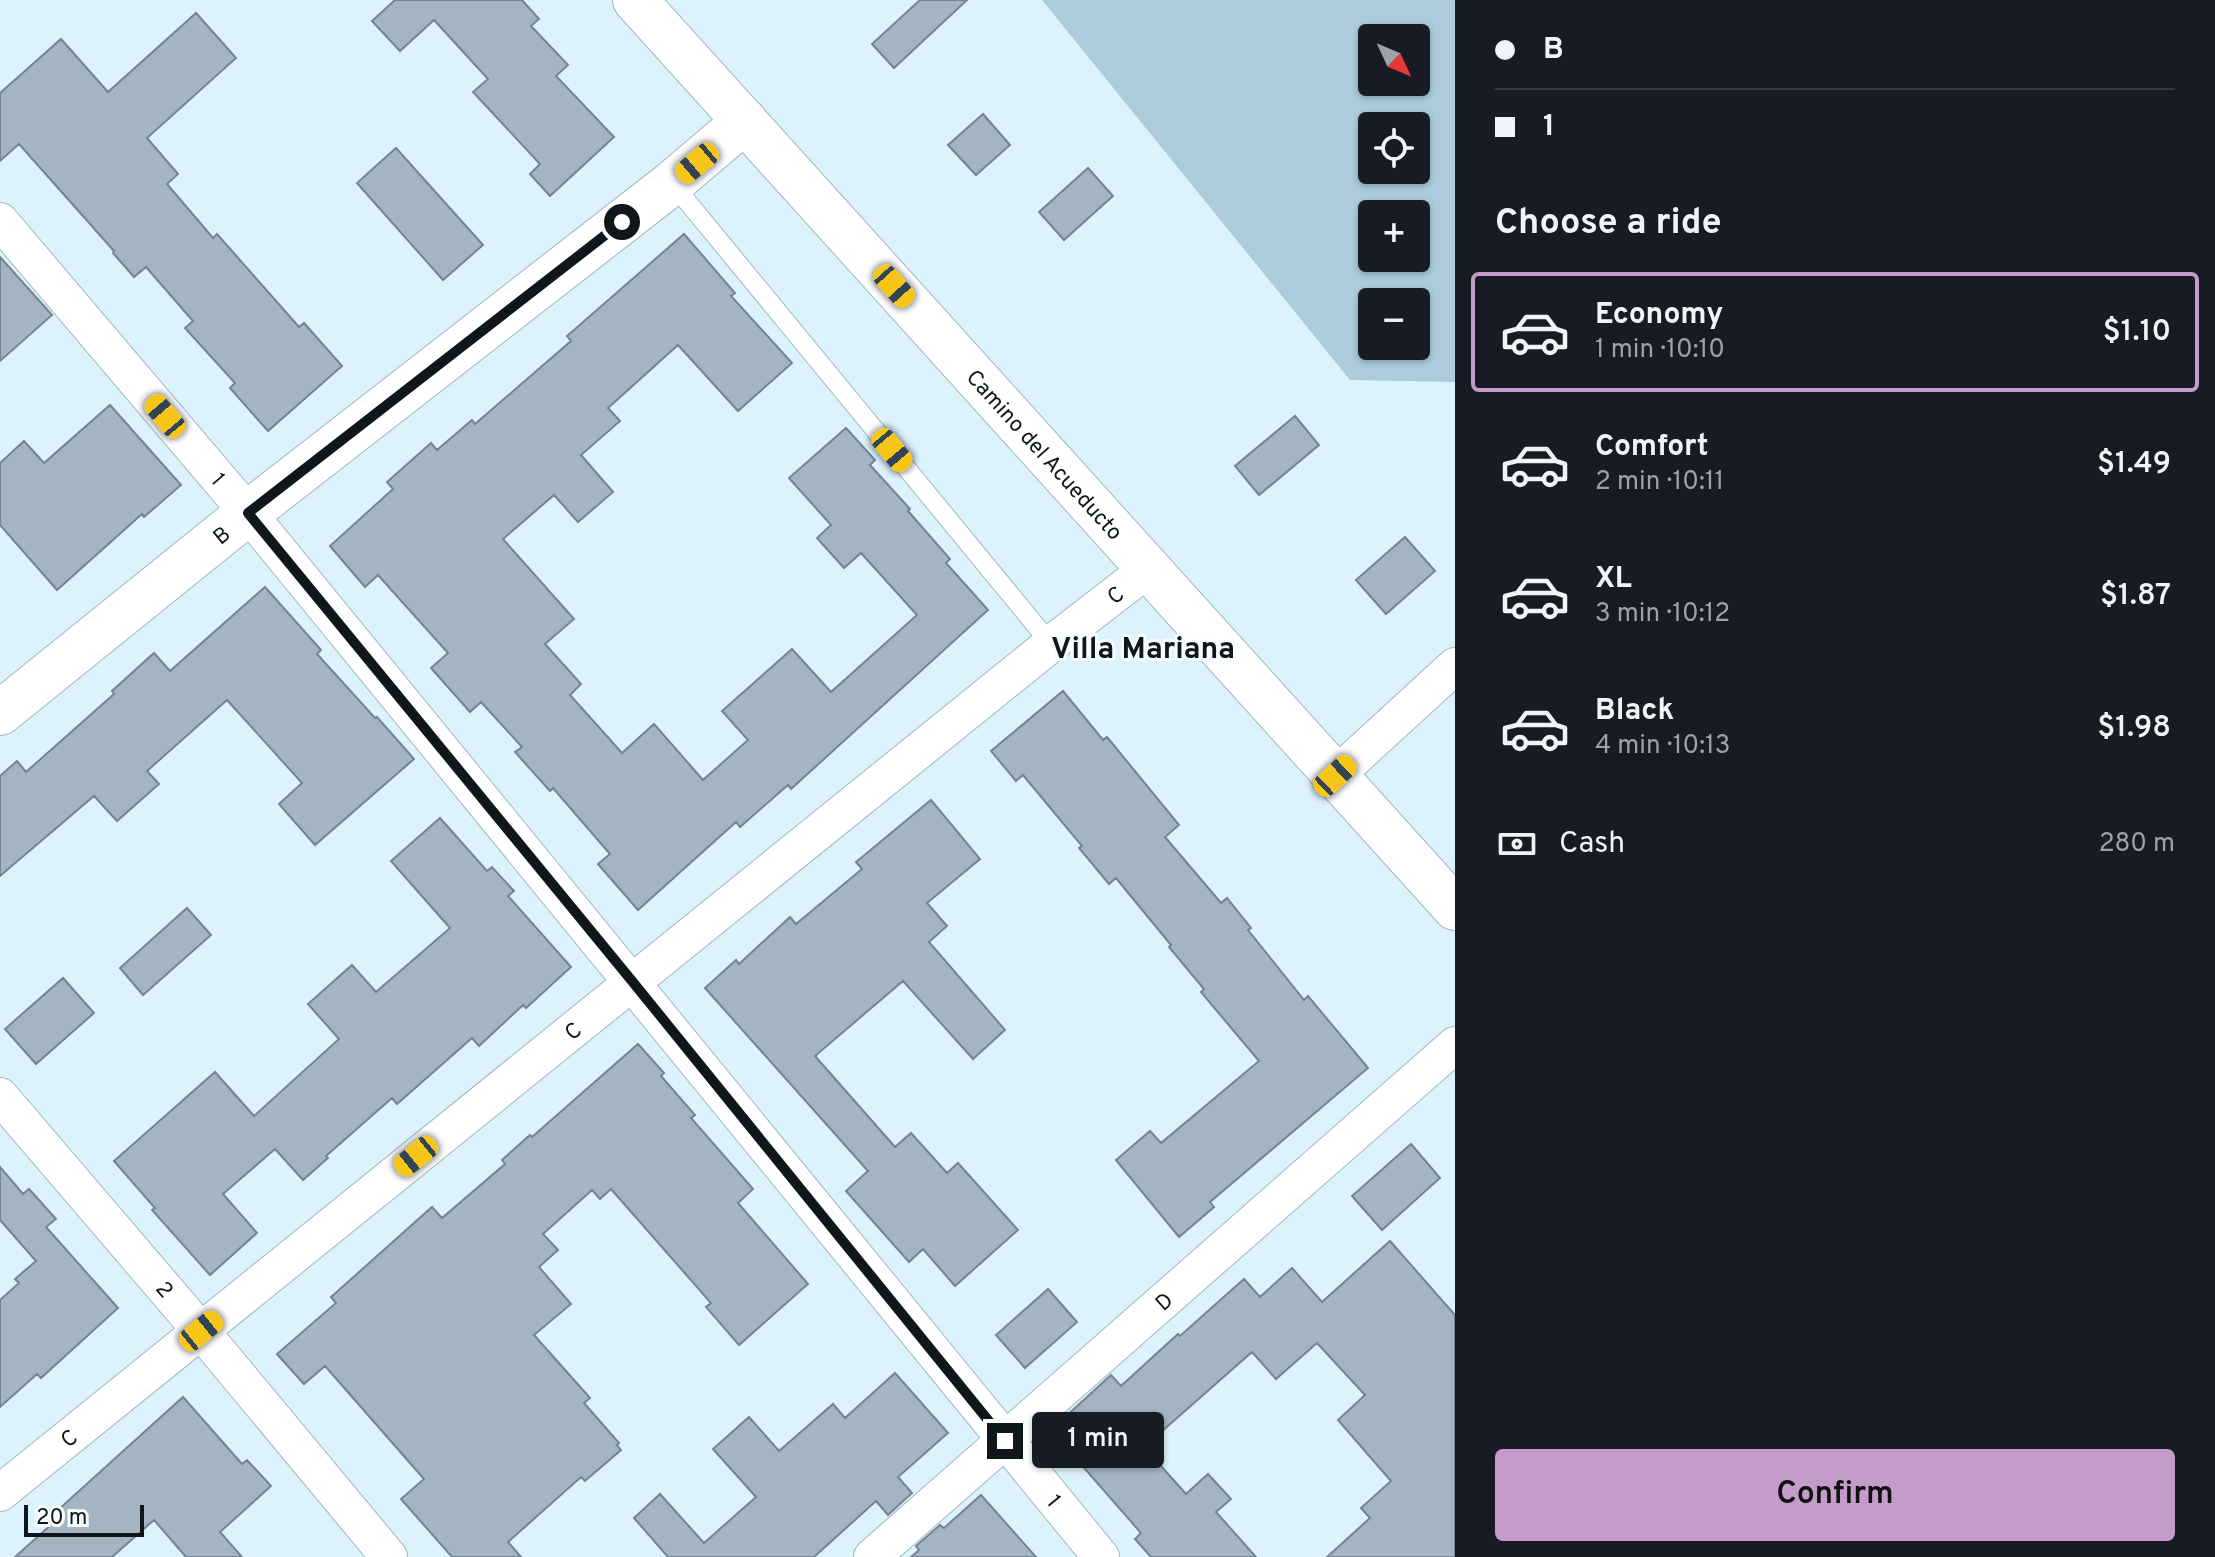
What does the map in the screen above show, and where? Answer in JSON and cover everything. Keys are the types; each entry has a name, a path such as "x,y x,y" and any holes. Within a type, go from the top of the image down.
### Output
{"main road":[{"name":"Camino del Acueducto","path":"635,0 1455,908"},
{"name":"B","path":"0,713 248,513 672,183 745,121"}],"street":[{"name":"1","path":"0,221 248,513 1101,1557"},
{"name":"C","path":"0,1493 632,981 1148,569"},
{"path":"1335,776 1455,666"},
{"name":"D","path":"872,1557 1455,1045"},
{"name":"2","path":"0,1096 389,1557"}],"lane":[{"path":"672,183 1051,644"}],"shaded area":[{"path":"1042,0 1455,0 1455,382 1350,380"}],"building":[{"path":"395,0 522,0 539,19 531,26 568,65 556,76 614,137 550,196 530,174 540,164 473,92 488,79 434,20 400,51 372,21"},
{"path":"920,0 967,0 894,68 872,44"},
{"path":"196,13 236,58 147,138 178,174 167,184 213,238 217,234 299,327 304,323 342,366 268,431 230,388 235,383 185,328 193,321 146,267 134,277 19,144 0,161 0,93 61,39 108,92"},
{"path":"983,114 1010,145 976,175 948,145"},
{"path":"396,148 483,245 443,280 357,183"},
{"path":"1088,168 1113,196 1064,240 1039,212"},
{"path":"684,234 735,293 731,296 792,363 738,411 678,345 608,408 620,421 581,455 613,492 578,522 554,495 503,539 574,619 545,644 581,684 570,695 622,753 654,724 703,780 748,740 722,711 792,649 831,692 917,615 861,553 844,568 817,538 831,525 789,478 846,428 875,460 870,465 950,559 946,563 988,610 791,789 788,785 740,827 736,822 638,910 598,864 610,854 553,788 550,791 515,752 522,747 481,702 470,712 431,668 448,653 378,575 365,587 330,546 393,489 387,482 431,443 437,450 472,420 475,424 571,341 567,336"},
{"path":"0,257 52,315 0,361"},
{"path":"110,405 181,485 144,517 142,514 57,590 0,525 0,463 24,441 44,463"},
{"path":"1295,416 1319,445 1259,495 1235,466"},
{"path":"1405,537 1435,571 1386,614 1356,580"},
{"path":"265,587 321,650 317,654 414,759 315,845 279,804 302,783 227,700 147,771 159,784 117,821 94,796 0,876 0,776 17,761 26,772 114,694 112,691 154,653 170,671"},
{"path":"1063,691 1103,740 1107,737 1179,825 1165,837 1221,903 1227,898 1251,928 1248,930 1304,1000 1308,996 1368,1068 1210,1202 1214,1207 1179,1237 1116,1160 1150,1131 1161,1143 1259,1061 1201,992 1204,989 1116,878 1109,884 1023,775 1016,781 991,751"},
{"path":"931,800 980,859 927,903 947,926 929,942 1005,1030 973,1059 903,981 815,1056 895,1147 911,1133 947,1173 958,1163 1018,1230 955,1286 923,1249 909,1262 846,1191 868,1171 705,988 736,960 739,964 790,917 796,924 862,869 856,862"},
{"path":"440,818 487,871 492,867 514,891 508,896 571,967 526,1008 523,1005 479,1046 472,1038 397,1104 392,1098 303,1180 275,1149 223,1194 257,1233 210,1275 152,1210 155,1208 114,1161 215,1072 254,1116 339,1039 308,1004 352,965 376,992 450,928 391,861"},
{"path":"187,908 211,935 143,995 120,968"},
{"path":"63,978 94,1013 36,1064 5,1029"},
{"path":"638,1044 695,1115 691,1118 753,1189 738,1203 808,1284 739,1345 706,1307 711,1303 611,1189 600,1199 592,1190 543,1234 558,1250 539,1267 571,1304 534,1335 590,1398 584,1403 619,1443 617,1445 621,1450 585,1481 581,1477 508,1542 521,1557 452,1557 401,1499 424,1479 325,1366 304,1384 277,1354 336,1303 331,1297 432,1207 442,1218 505,1164 502,1160 530,1135 532,1137"},
{"path":"1411,1144 1440,1178 1382,1230 1352,1196"},
{"path":"0,1167 23,1194 29,1189 56,1219 46,1227 118,1308 41,1378 37,1374 0,1407 0,1300 19,1283 15,1279 36,1261 0,1220"},
{"path":"1390,1241 1455,1315 1455,1557 1327,1557 1370,1518 1361,1508 1391,1481 1338,1420 1365,1395 1317,1343 1276,1379 1252,1352 1144,1447 1186,1494 1208,1474 1231,1499 1216,1512 1256,1557 1151,1557 1135,1539 1141,1533 1051,1430 1111,1375 1121,1386 1244,1279 1260,1297 1292,1268 1322,1302"},
{"path":"1048,1289 1077,1322 1025,1368 996,1335"},
{"path":"895,1373 948,1433 898,1477 912,1493 888,1515 876,1501 814,1557 668,1557 634,1518 660,1494 704,1543 756,1497 713,1449 749,1417 779,1451 833,1404 845,1418"},
{"path":"183,1397 242,1464 247,1460 271,1486 220,1532 242,1557 186,1557 154,1520 112,1557 15,1557 63,1514 59,1509"},
{"path":"981,1495 1036,1557 911,1557 919,1550 916,1546 940,1525 944,1528"}],"district":[{"name":"Villa Mariana","path":"1143,648"}],"route":[{"path":"622,222 248,513 1005,1441"}]}
